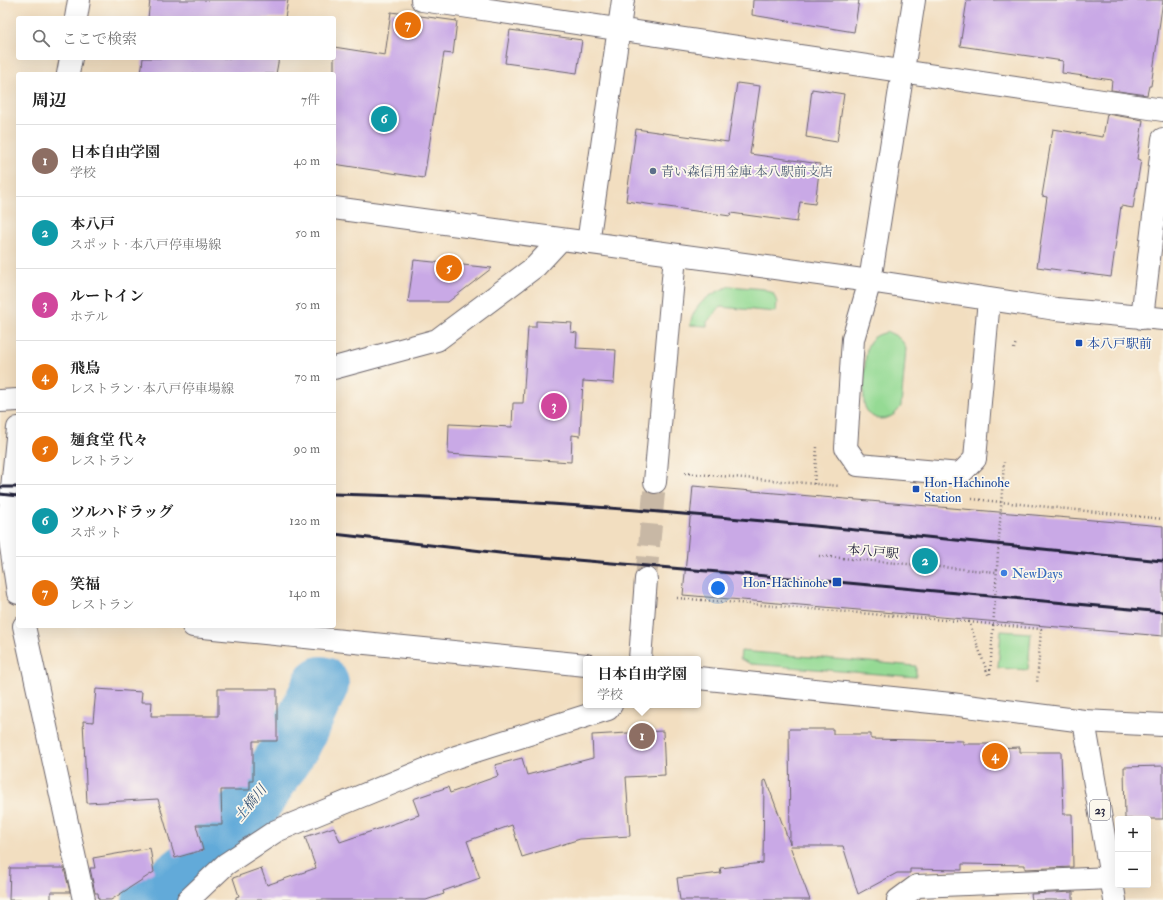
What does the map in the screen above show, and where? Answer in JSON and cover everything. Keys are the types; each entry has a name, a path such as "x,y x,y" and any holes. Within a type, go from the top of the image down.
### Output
{"street":[{"path":"76,16 79,0"},
{"path":"422,0 1163,110"},
{"path":"588,243 623,0"},
{"path":"914,0 870,281 853,339 846,448 858,465 960,474 975,459 990,300"},
{"path":"68,72 71,60"},
{"path":"1142,318 1163,139"},
{"path":"336,208 675,256 870,281 990,300 1142,318 1163,319"},
{"path":"336,367 437,340 536,266 561,239"},
{"path":"655,482 675,256"},
{"path":"0,400 16,400"},
{"path":"16,448 9,518 5,540 16,585"},
{"path":"640,656 646,579"},
{"path":"24,628 84,900"},
{"path":"213,628 583,665"},
{"path":"701,678 943,703 1084,721 1163,725"},
{"path":"188,900 226,864 276,831 456,757 609,708"},
{"name":"23","path":"1084,721 1115,900"},
{"path":"898,900 917,886 1112,878"}],"path":[{"path":"685,473 845,487"},
{"path":"969,622 990,677 1001,502 1163,519"},
{"name":"本八戸駅","path":"819,556 996,572"},
{"path":"677,598 1041,629 1037,684"}],"green space":[{"path":"730,286 764,289 773,293 777,302 776,312 720,307 707,322 707,326 690,325 695,311 704,300 716,292"},
{"path":"888,332 899,338 906,349 901,406 888,418 878,419 869,413 864,403 866,356 868,345 872,339"},
{"path":"1001,631 1031,633 1028,670 998,668"},
{"path":"741,651 916,666 916,677 751,664 740,659"}],"building":[{"path":"150,0 288,0 285,16 148,16"},
{"path":"753,0 859,0 854,32 752,15"},
{"path":"967,0 1163,0 1151,86 1149,86 1147,95 1111,90 1112,80 1062,73 1063,61 960,46"},
{"path":"391,12 457,21 453,54 444,53 424,178 336,164 336,72 334,72 334,60 336,60 336,47 385,55"},
{"path":"510,30 582,40 577,73 505,63"},
{"path":"143,60 279,60 276,72 141,72"},
{"path":"737,83 760,86 750,154 820,164 815,204 800,202 797,222 731,213 730,216 626,201 636,129 728,142"},
{"path":"812,89 844,94 837,142 806,137"},
{"path":"1107,114 1143,120 1137,159 1141,160 1133,208 1121,206 1111,277 1037,267 1047,197 1042,196 1053,129 1103,137"},
{"path":"414,260 492,268 448,302 408,302"},
{"path":"536,321 572,323 571,332 577,333 576,348 616,350 614,383 583,381 580,436 572,435 571,462 448,454 449,424 512,427 513,403 523,403 528,327 536,327"},
{"path":"693,486 1163,526 1163,636 683,595"},
{"path":"96,689 142,692 141,702 152,702 151,716 218,716 218,689 277,689 277,741 253,741 253,781 250,781 250,790 221,790 222,825 196,825 203,850 175,858 158,799 87,803 83,721 93,722"},
{"path":"789,729 833,729 833,734 871,734 871,739 963,741 963,744 995,744 995,748 1020,747 1020,752 1061,752 1063,814 1072,814 1073,867 1025,869 1025,865 962,864 962,870 910,869 910,873 897,873 858,894 843,846 790,846 810,900 680,900 677,878 721,873 720,868 763,863 764,781 766,780 790,844"},
{"path":"663,731 665,775 626,777 630,836 580,839 522,857 512,825 467,841 480,878 443,891 444,894 426,900 236,900 236,897 239,896 233,878 261,868 267,885 316,868 305,837 334,827 340,842 419,815 413,799 448,787 450,793 498,776 495,765 522,758 527,775 593,758 592,735"},
{"path":"1163,766 1163,819 1151,819 1151,816 1125,816 1124,767"},
{"path":"150,848 154,872 111,900 99,900 98,893 95,893 90,868 95,868 93,858"},
{"path":"10,868 64,868 70,892 51,892 51,900 9,900"},
{"path":"1073,892 1073,900 1032,900 1031,894"}],"waterway":[{"name":"土橋川","path":"150,900 191,868 254,803 295,740 321,684"}],"tunnel":[{"path":"646,579 655,482"}],"railway":[{"path":"0,487 16,487"},
{"path":"0,494 16,496"},
{"path":"336,494 438,497 645,511 1163,561"},
{"path":"336,534 517,555 837,582 1163,612"}],"place":[{"name":"笑福","path":"408,25"},
{"name":"ツルハドラッグ","path":"384,119"},
{"name":"青い森信用金庫 本八駅前支店","path":"653,171"},
{"name":"麺食堂 代々","path":"449,268"},
{"name":"本八戸駅前","path":"1079,343"},
{"name":"ルートイン","path":"554,406"},
{"name":"Hon-Hachinohe Station","path":"916,489"},
{"name":"本八戸","path":"925,561"},
{"name":"NewDays","path":"1004,573"},
{"name":"Hon-Hachinohe","path":"837,582"},
{"name":"日本自由学園","path":"642,736"},
{"name":"飛鳥","path":"995,756"}]}
